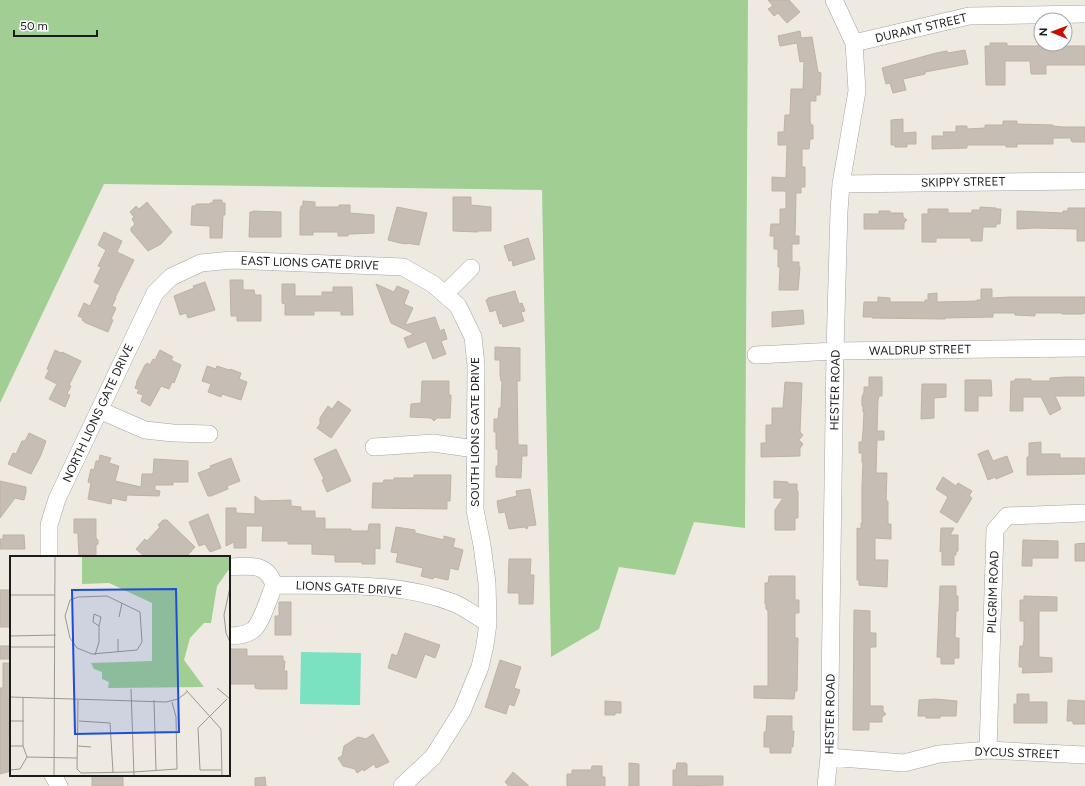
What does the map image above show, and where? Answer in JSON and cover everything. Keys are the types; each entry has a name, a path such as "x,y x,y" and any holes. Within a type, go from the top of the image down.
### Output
{"street":[{"name":"HESTER ROAD","path":"826,786 829,757 835,351 839,211 841,184 857,91 854,43 834,0"},
{"name":"DURANT STREET","path":"854,43 969,16 1085,14"},
{"name":"SKIPPY STREET","path":"841,184 1085,181"},
{"name":"EAST LIONS GATE DRIVE","path":"171,277 201,264 232,260 403,267 433,284 444,294"},
{"path":"444,294 471,268"},
{"name":"NORTH LIONS GATE DRIVE","path":"49,556 49,525 57,499 155,293 171,277"},
{"name":"SOUTH LIONS GATE DRIVE","path":"402,786 433,757 462,711 480,667 488,623 487,583 482,545 475,510 476,365 473,337 458,306 444,294"},
{"name":"WALDRUP STREET","path":"756,355 835,351 1085,348"},
{"path":"99,410 145,430 173,433 209,434"},
{"path":"374,447 433,443 475,449"},
{"name":"PILGRIM ROAD","path":"988,750 996,530 1007,516 1085,513"},
{"path":"230,567 256,567 265,570 272,577 274,585 258,623 253,630 241,635 230,636"},
{"name":"LIONS GATE DRIVE","path":"274,585 363,587 400,590 423,594 455,604 488,623"},
{"name":"DYCUS STREET","path":"829,757 904,763 939,754 988,750 1085,755"},
{"path":"54,776 59,786"}],"green space":[{"path":"0,0 748,0 745,528 694,522 675,575 619,567 599,629 551,657 542,190 104,184 0,403"},
{"path":"301,652 361,653 360,705 300,704"}],"building":[{"path":"768,0 789,0 800,12 787,23 778,13 774,16 768,9 773,6"},
{"path":"800,31 801,38 812,37 818,72 821,73 820,95 816,95 816,101 810,101 810,121 811,125 813,125 813,139 810,139 809,149 802,149 802,167 805,167 805,187 801,187 801,193 796,193 795,236 799,236 799,244 792,244 792,262 799,262 798,290 779,290 780,267 778,267 778,249 774,249 774,236 770,236 771,224 780,224 780,209 786,209 786,191 772,191 772,177 786,178 787,145 778,145 778,132 784,132 785,115 790,115 791,89 803,89 804,61 800,62 797,43 780,46 778,36"},
{"path":"990,43 1007,43 1007,46 1033,46 1033,52 1073,52 1073,46 1085,46 1085,65 1046,65 1046,74 1031,74 1030,61 1005,61 1005,85 986,85 985,46 990,46"},
{"path":"965,50 968,64 925,72 925,74 903,79 906,90 893,93 890,83 886,84 882,68 936,53 947,51 948,53"},
{"path":"903,119 903,133 916,132 916,144 907,144 907,147 895,147 895,145 891,145 891,120"},
{"path":"1003,121 1017,121 1017,124 1085,127 1085,142 1073,142 1071,141 1071,138 1053,138 1053,144 1017,144 1017,147 1006,147 1006,145 967,145 967,148 932,149 932,136 944,136 943,132 956,132 956,126 967,126 967,129 985,128 985,125 1003,125"},
{"path":"453,197 471,197 471,205 491,207 491,231 453,231"},
{"path":"213,200 222,200 222,203 225,203 222,238 210,238 210,226 191,225 192,206 196,206 196,204 210,204 213,203"},
{"path":"303,201 315,202 315,207 339,207 339,205 350,205 350,213 374,215 374,233 338,236 338,232 313,232 313,235 300,235 300,211 301,206 303,206"},
{"path":"147,202 172,232 161,244 148,251 131,231 131,228 135,224 132,219 134,217 130,212 136,206 139,209"},
{"path":"397,207 427,213 419,245 388,240"},
{"path":"980,207 1001,209 1000,224 996,224 996,227 983,227 982,241 971,241 971,238 936,238 936,242 922,242 922,214 928,214 928,209 948,209 948,213 972,213 972,210 980,210"},
{"path":"1068,208 1085,208 1085,241 1077,241 1077,229 1017,229 1017,211 1063,213 1063,211 1068,211"},
{"path":"879,211 903,213 903,217 907,220 904,223 904,229 864,229 864,214 879,214"},
{"path":"250,212 281,212 281,237 249,237"},
{"path":"104,232 122,241 117,252 134,260 112,306 116,308 111,319 113,320 108,332 86,323 82,320 83,318 78,316 84,303 90,306 100,285 94,282 101,267 98,266 106,250 98,245"},
{"path":"528,238 535,259 513,266 512,260 509,261 504,246"},
{"path":"230,280 243,280 243,290 254,290 255,295 261,295 261,321 237,321 237,316 231,316"},
{"path":"205,282 215,310 188,318 186,313 180,315 174,296 194,288 193,286"},
{"path":"282,284 295,284 295,296 322,296 322,292 333,292 333,287 352,287 353,315 341,315 341,311 314,311 314,315 285,315 285,304 282,303"},
{"path":"376,284 394,292 397,286 409,291 404,304 413,308 405,325 435,317 440,331 444,329 447,339 441,341 446,354 433,359 426,341 408,348 404,338 414,334 391,323"},
{"path":"981,289 992,289 992,298 1085,297 1085,313 1035,313 1035,316 1015,315 1015,313 993,313 993,317 945,319 863,317 864,302 878,302 878,297 890,298 890,302 925,302 925,300 928,300 928,294 937,293 937,302 977,301 981,300"},
{"path":"515,291 519,304 522,303 525,311 521,312 524,321 503,327 502,323 500,324 496,310 490,312 486,300 488,298"},
{"path":"803,310 804,324 772,327 772,312"},
{"path":"495,347 520,348 520,381 517,381 518,445 527,445 527,456 522,456 521,478 496,477 496,466 498,466 498,449 496,449 494,419 498,419 499,408 501,408 502,381 500,375 500,360 495,360"},
{"path":"55,350 81,361 69,385 71,386 67,394 70,395 65,407 49,399 57,384 45,378"},
{"path":"160,350 173,357 171,360 181,365 174,383 172,382 169,389 161,386 150,406 141,401 143,395 137,393 139,390 135,388 145,365 147,363 150,365 153,359 155,360"},
{"path":"207,366 216,369 217,366 241,373 239,379 247,382 241,400 222,394 221,397 208,392 211,384 202,381"},
{"path":"869,377 882,377 882,396 879,396 878,400 877,431 884,431 884,440 877,440 876,473 887,473 886,501 888,501 888,524 891,524 891,539 875,538 875,560 888,560 887,587 859,585 859,580 857,580 857,528 861,529 862,523 863,463 862,453 859,453 859,442 862,442 863,431 864,412 862,397 864,387 869,387"},
{"path":"1084,377 1084,396 1055,396 1061,409 1050,415 1041,397 1023,397 1023,411 1010,411 1011,381 1015,381 1015,379 1031,379 1031,381 1050,381 1050,378"},
{"path":"965,380 991,380 992,396 978,396 978,411 965,411"},
{"path":"422,381 449,381 449,395 451,395 450,418 437,418 434,421 431,418 410,417 411,404 421,403"},
{"path":"785,382 802,383 800,432 803,435 799,440 803,444 800,448 800,456 761,457 761,443 766,443 766,425 772,425 772,408 783,408"},
{"path":"922,384 946,384 946,397 934,398 934,418 921,419"},
{"path":"338,401 351,410 331,438 317,428 320,424 320,418 328,406 332,409"},
{"path":"29,433 46,441 41,455 31,474 8,464 13,453 16,454 22,441 25,441"},
{"path":"1041,442 1041,454 1060,454 1060,458 1085,458 1085,474 1027,475 1029,443"},
{"path":"336,449 351,481 327,492 322,480 324,479 314,459"},
{"path":"988,450 993,461 1007,456 1013,472 996,479 995,477 988,480 978,454"},
{"path":"100,455 111,458 109,463 119,466 115,481 141,487 142,474 153,474 154,459 188,461 188,482 173,482 173,485 155,485 155,490 160,491 159,496 127,495 126,501 112,498 111,504 88,499 91,483 88,482 91,469 94,470 96,461 99,461"},
{"path":"231,458 240,481 227,486 228,489 208,496 198,473 211,468 210,466"},
{"path":"414,475 451,475 450,501 447,501 447,509 372,508 373,483 383,483 384,480 394,480 394,478 414,478"},
{"path":"943,477 956,486 958,483 972,491 969,496 972,498 957,523 940,512 948,497 936,489"},
{"path":"0,481 26,487 26,492 24,500 15,498 0,518"},
{"path":"774,481 797,484 798,518 795,518 795,530 775,530 775,510 783,498 774,498"},
{"path":"530,489 536,525 528,526 527,529 524,527 509,529 505,512 499,513 497,501 517,496 516,491"},
{"path":"255,496 261,501 291,500 291,506 301,507 301,511 315,511 315,518 325,518 325,529 351,529 351,531 368,531 369,524 380,524 380,549 375,548 375,564 362,564 362,562 335,562 335,555 312,554 312,544 288,544 288,541 262,541 263,526 246,526 246,548 234,548 234,542 226,546 226,508 236,508 236,513 255,514"},
{"path":"208,514 221,548 210,552 205,544 199,546 189,522"},
{"path":"74,519 96,519 96,538 98,540 98,544 96,545 96,555 79,555 78,533 74,533"},
{"path":"163,520 167,520 195,547 187,556 144,556 136,549 145,539 147,541 160,527 158,525"},
{"path":"396,527 415,530 415,533 444,540 444,536 455,539 453,547 463,550 458,570 450,568 448,580 434,577 433,579 421,576 423,568 396,562 398,553 391,552"},
{"path":"941,528 954,528 950,535 958,535 958,551 956,552 956,555 954,555 954,565 942,565 942,549 940,552"},
{"path":"3,535 24,535 25,549 0,549 0,539 3,539"},
{"path":"1023,540 1058,541 1058,558 1032,558 1032,566 1022,566"},
{"path":"1085,543 1085,561 1075,561 1075,544"},
{"path":"509,559 531,559 530,575 534,575 533,604 519,604 519,593 508,593"},
{"path":"769,576 795,576 795,600 799,600 799,613 795,613 795,638 798,638 797,691 795,691 794,699 754,698 754,686 768,686 768,611 765,604 765,583 768,583"},
{"path":"940,586 956,586 956,596 958,596 955,638 959,638 959,658 954,658 954,664 941,664 941,657 937,657"},
{"path":"0,590 10,590 10,627 0,627"},
{"path":"1024,596 1057,597 1057,611 1039,611 1039,657 1052,658 1052,672 1022,673 1023,667 1019,667 1020,646 1023,646 1024,640 1024,621 1020,621 1020,600 1024,600"},
{"path":"279,602 291,602 291,635 275,635 275,616 279,616"},
{"path":"854,610 870,611 870,633 876,633 876,647 870,647 870,706 883,706 883,711 886,714 882,717 882,722 869,722 869,730 853,730"},
{"path":"405,633 440,645 435,658 425,654 416,678 388,668 392,654 397,656"},
{"path":"0,646 10,646 10,659 0,659"},
{"path":"230,649 247,649 247,656 283,656 283,661 285,661 284,671 287,671 287,689 259,689 255,688 255,684 230,684"},
{"path":"500,660 521,667 514,688 520,690 514,706 509,704 506,714 485,707"},
{"path":"3,663 10,663 10,771 0,774 0,688 3,688"},
{"path":"1017,694 1029,694 1029,702 1047,702 1047,723 1014,723 1014,704 1017,704"},
{"path":"935,699 957,701 956,716 926,718 926,716 918,716 919,700"},
{"path":"1068,700 1085,701 1085,724 1073,724 1073,721 1067,721"},
{"path":"605,701 621,702 621,713 615,713 615,715 605,715"},
{"path":"767,716 792,716 792,731 794,731 791,753 770,753 770,747 764,747 764,732 766,732"},
{"path":"373,734 389,762 376,768 374,764 364,771 363,769 357,773 355,769 343,766 338,758 342,756 344,746 358,737 366,739"},
{"path":"629,763 639,764 639,786 629,786"},
{"path":"677,763 687,764 687,776 723,776 723,785 673,786 673,770 676,770"},
{"path":"592,766 602,766 602,777 605,777 605,786 567,786 567,774 572,774 572,770 591,770"},
{"path":"513,772 529,786 509,786 505,782"},
{"path":"92,776 123,776 123,786 92,786"},
{"path":"265,777 266,786 255,786 255,778"}]}
